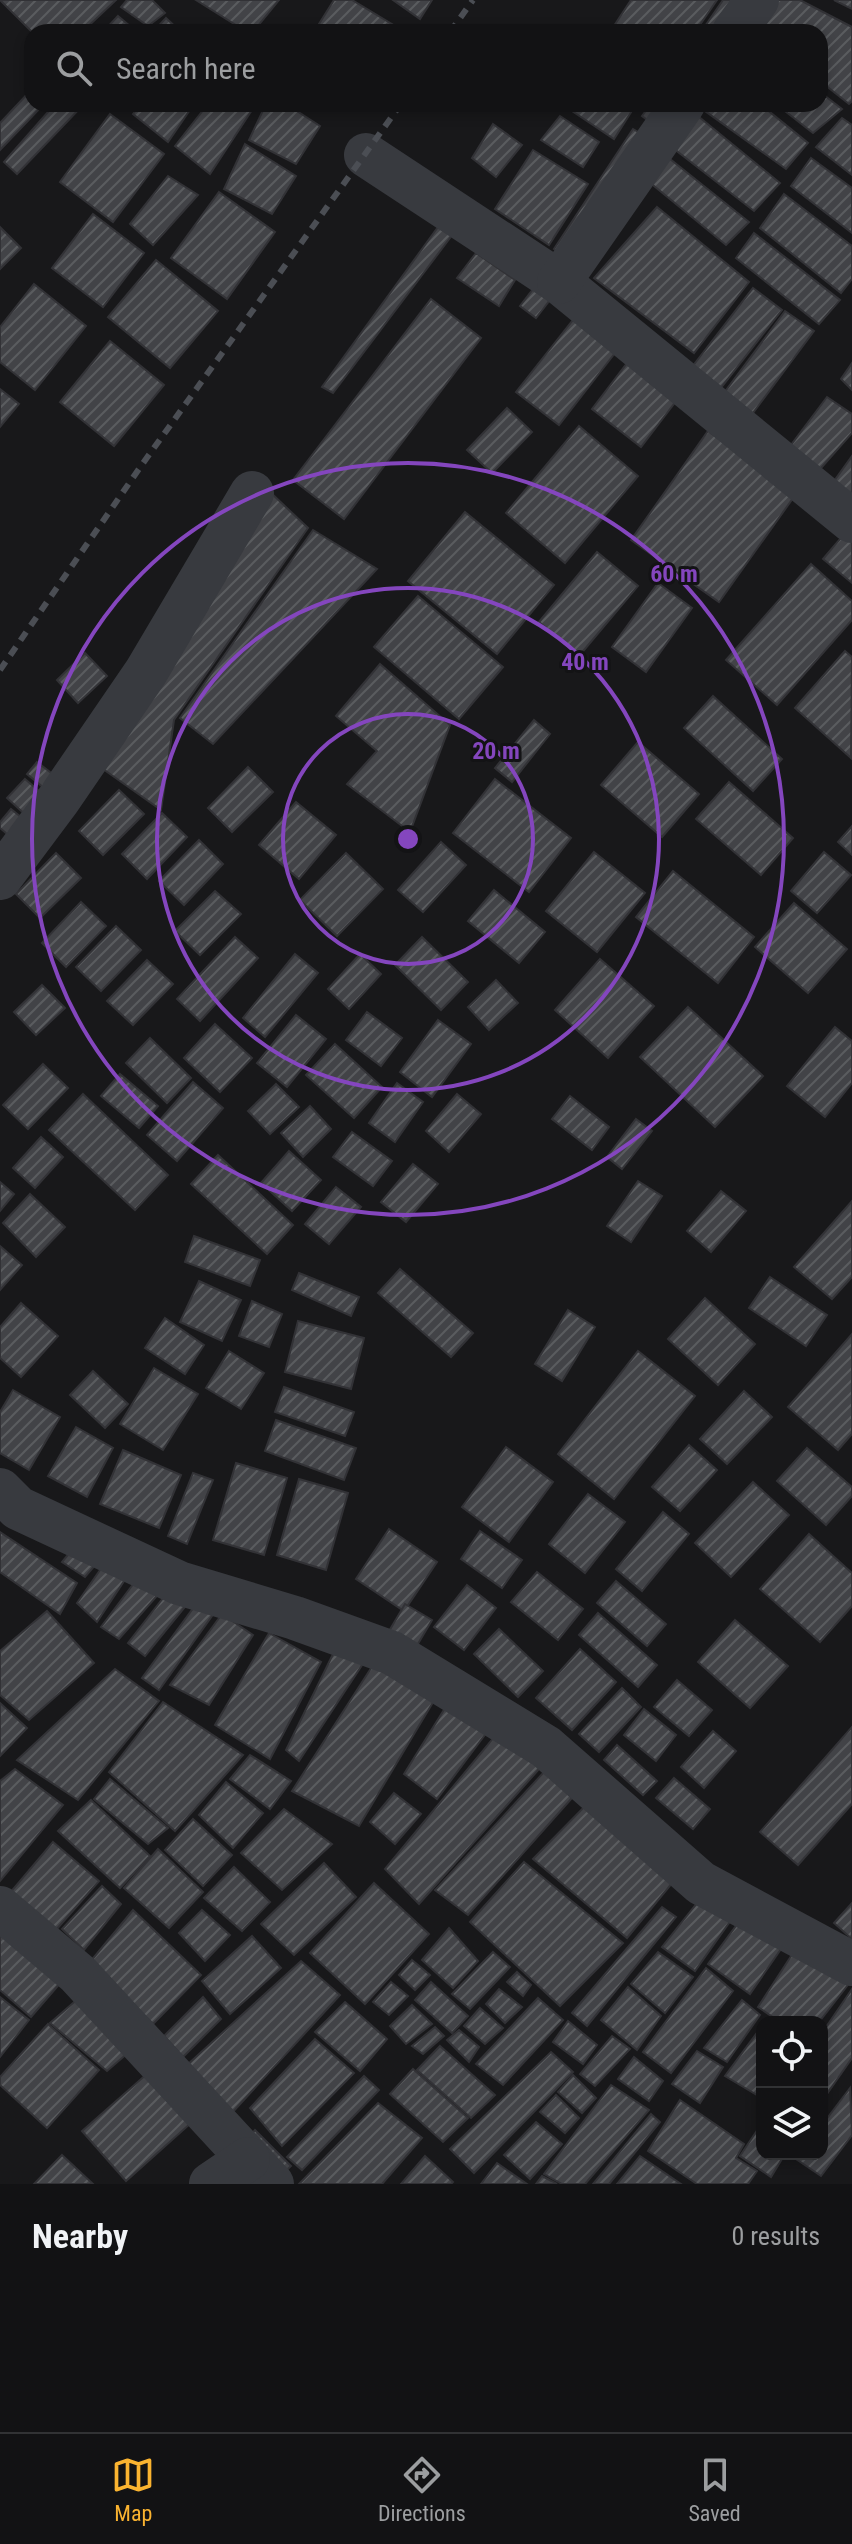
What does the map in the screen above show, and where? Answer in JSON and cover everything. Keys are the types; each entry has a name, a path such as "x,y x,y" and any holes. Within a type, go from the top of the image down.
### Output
{"street":[{"path":"740,24 757,0"},
{"path":"559,282 677,112"},
{"path":"366,155 559,282 852,521"},
{"path":"0,878 59,799 146,672 252,493"},
{"path":"0,1490 18,1508 179,1583 295,1618 392,1653 546,1747 701,1883 852,1964"},
{"path":"0,1908 78,1974 260,2171 211,2184"}],"building":[{"path":"0,0 116,0 90,24 24,24"},
{"path":"127,0 152,0 165,13 151,24 145,24 121,7"},
{"path":"196,0 279,0 260,24 234,24"},
{"path":"334,0 352,0 392,24 319,24"},
{"path":"393,0 432,0 420,19"},
{"path":"631,0 717,0 700,24 615,24"},
{"path":"723,0 749,0 732,24 706,24"},
{"path":"774,0 800,0 852,27 852,101 849,104 828,87 828,24 761,24"},
{"path":"834,0 852,0 852,9"},
{"path":"118,16 128,24 110,24"},
{"path":"24,98 24,112 36,112 0,150 0,123"},
{"path":"828,98 842,109 813,133 786,112 828,112"},
{"path":"48,112 76,112 17,174 4,162"},
{"path":"135,112 189,112 168,142 133,114"},
{"path":"202,112 251,112 210,174 175,146"},
{"path":"262,112 298,112 320,126 296,164 249,140"},
{"path":"574,112 631,112 614,139"},
{"path":"645,112 669,112 658,128 642,116"},
{"path":"693,112 780,183 754,211 669,145"},
{"path":"706,112 770,112 808,143 786,169"},
{"path":"110,114 164,154 113,222 60,182"},
{"path":"560,116 599,142 583,167 541,140"},
{"path":"842,118 852,125 852,175 816,147"},
{"path":"493,124 522,145 496,177 472,158"},
{"path":"633,129 650,139 568,258 554,249"},
{"path":"245,144 296,176 272,214 224,189"},
{"path":"533,150 588,184 549,245 495,209"},
{"path":"665,155 749,222 726,245 648,181"},
{"path":"811,158 852,188 852,233 791,186"},
{"path":"168,176 198,195 153,245 130,224"},
{"path":"219,192 275,232 227,299 171,258"},
{"path":"784,194 852,246 852,279 841,293 760,228"},
{"path":"657,207 749,282 694,353 594,278"},
{"path":"93,214 144,253 103,307 52,268"},
{"path":"0,227 21,248 0,269"},
{"path":"438,227 453,234 333,393 322,387"},
{"path":"754,233 840,300 819,324 736,258"},
{"path":"476,253 515,280 499,306 457,278"},
{"path":"156,260 218,311 170,368 108,317"},
{"path":"34,284 86,326 35,390 0,362 0,327"},
{"path":"537,284 553,296 536,318 520,306"},
{"path":"753,288 782,310 720,389 692,367"},
{"path":"431,299 481,338 344,519 293,480"},
{"path":"785,311 814,331 750,417 724,393"},
{"path":"573,320 615,353 559,425 516,392"},
{"path":"110,341 164,385 114,446 60,402"},
{"path":"634,354 683,392 641,447 592,409"},
{"path":"852,363 852,390 841,379"},
{"path":"0,389 19,404 0,427"},
{"path":"827,397 852,414 852,433 814,476 788,449"},
{"path":"507,408 532,432 492,473 467,450"},
{"path":"579,426 638,476 565,563 506,513"},
{"path":"708,431 796,494 719,602 631,540"},
{"path":"852,456 852,504 832,484"},
{"path":"269,491 308,528 174,720 161,810 103,769"},
{"path":"465,512 554,585 497,654 408,581"},
{"path":"852,525 852,583 823,559"},
{"path":"313,530 377,569 213,744 180,718"},
{"path":"597,552 638,586 579,656 539,622"},
{"path":"811,564 852,601 852,620 777,705 726,660"},
{"path":"658,583 692,608 646,672 612,647"},
{"path":"418,596 503,667 459,719 374,647"},
{"path":"845,651 852,657 851,758 795,708"},
{"path":"85,653 107,676 78,703 57,680"},
{"path":"380,664 450,725 410,832 347,784 377,751 336,716"},
{"path":"713,696 782,759 753,791 684,728"},
{"path":"534,720 550,734 512,782 495,768"},
{"path":"638,742 699,794 662,837 601,785"},
{"path":"37,762 59,779 49,792 27,774"},
{"path":"248,767 273,792 232,832 208,808"},
{"path":"25,779 46,797 28,817 7,798"},
{"path":"495,779 571,838 529,892 453,833"},
{"path":"729,782 793,838 761,875 696,819"},
{"path":"119,790 144,814 103,855 79,831"},
{"path":"296,802 336,835 299,879 259,845"},
{"path":"11,809 27,822 13,839 0,828 0,822"},
{"path":"162,813 187,837 147,879 122,854"},
{"path":"852,826 852,855 838,842"},
{"path":"199,840 223,864 184,905 159,881"},
{"path":"441,842 466,865 423,912 398,890"},
{"path":"594,852 645,893 597,952 546,911"},
{"path":"824,852 851,875 817,913 791,891"},
{"path":"56,853 81,878 40,918 16,894"},
{"path":"346,853 383,889 337,936 300,900"},
{"path":"673,871 754,937 718,983 636,917"},
{"path":"494,890 545,932 519,963 468,921"},
{"path":"215,891 241,914 200,955 175,931"},
{"path":"81,902 106,926 66,967 42,943"},
{"path":"794,903 847,949 808,993 755,947"},
{"path":"116,926 141,950 101,991 76,967"},
{"path":"235,937 258,958 200,1021 177,999"},
{"path":"422,937 468,982 441,1010 395,965"},
{"path":"295,954 318,973 265,1037 243,1018"},
{"path":"360,954 381,974 349,1009 328,989"},
{"path":"600,959 654,1006 608,1058 555,1010"},
{"path":"147,960 173,984 133,1025 107,1001"},
{"path":"496,980 518,1003 489,1030 468,1007"},
{"path":"42,985 65,1008 36,1035 14,1012"},
{"path":"688,1007 763,1076 715,1127 640,1057"},
{"path":"367,1012 402,1038 381,1066 346,1040"},
{"path":"296,1015 326,1039 287,1087 257,1063"},
{"path":"438,1020 471,1044 432,1097 400,1072"},
{"path":"215,1024 252,1058 220,1092 184,1058"},
{"path":"835,1027 852,1041 852,1083 825,1117 787,1086"},
{"path":"150,1038 191,1078 167,1103 126,1063"},
{"path":"335,1044 382,1087 354,1118 306,1075"},
{"path":"43,1064 68,1088 28,1129 3,1105"},
{"path":"120,1074 158,1106 139,1128 101,1096"},
{"path":"193,1082 223,1108 177,1161 147,1135"},
{"path":"397,1083 423,1102 395,1142 369,1123"},
{"path":"276,1084 299,1107 270,1134 248,1111"},
{"path":"83,1094 168,1175 135,1210 49,1130"},
{"path":"457,1094 481,1114 449,1152 426,1131"},
{"path":"570,1096 609,1127 592,1150 552,1119"},
{"path":"310,1106 331,1129 303,1157 281,1133"},
{"path":"636,1119 652,1131 622,1169 607,1157"},
{"path":"352,1132 392,1161 373,1186 333,1157"},
{"path":"41,1137 63,1157 35,1188 13,1168"},
{"path":"289,1151 321,1180 292,1211 261,1183"},
{"path":"218,1155 293,1225 267,1254 191,1184"},
{"path":"413,1164 438,1184 406,1222 381,1202"},
{"path":"638,1181 662,1196 631,1242 607,1226"},
{"path":"0,1182 14,1194 0,1211"},
{"path":"336,1187 361,1207 329,1244 305,1224"},
{"path":"721,1191 746,1211 711,1252 687,1231"},
{"path":"30,1194 65,1227 36,1257 3,1223"},
{"path":"852,1201 852,1277 832,1299 794,1267"},
{"path":"194,1236 260,1260 250,1286 185,1262"},
{"path":"0,1246 22,1265 0,1290"},
{"path":"400,1269 473,1333 451,1357 378,1293"},
{"path":"299,1273 359,1297 351,1316 292,1290"},
{"path":"770,1277 827,1315 806,1346 749,1308"},
{"path":"199,1281 241,1300 222,1341 180,1322"},
{"path":"705,1298 755,1344 718,1385 668,1339"},
{"path":"252,1301 282,1314 269,1347 239,1336"},
{"path":"21,1303 58,1336 21,1377 0,1358 0,1327"},
{"path":"568,1310 595,1327 562,1381 535,1364"},
{"path":"165,1318 204,1345 185,1374 145,1348"},
{"path":"298,1321 364,1338 351,1389 285,1372"},
{"path":"852,1334 852,1434 838,1450 788,1407"},
{"path":"229,1351 264,1373 241,1409 206,1388"},
{"path":"638,1351 695,1396 614,1499 558,1454"},
{"path":"154,1368 198,1394 163,1450 120,1424"},
{"path":"93,1371 128,1404 105,1428 70,1395"},
{"path":"284,1387 354,1412 345,1436 275,1412"},
{"path":"13,1390 60,1417 29,1470 0,1453 0,1412"},
{"path":"744,1391 772,1417 727,1464 700,1439"},
{"path":"276,1420 356,1448 344,1480 265,1451"},
{"path":"76,1427 113,1448 87,1497 48,1476"},
{"path":"689,1445 717,1470 680,1511 652,1487"},
{"path":"506,1447 553,1482 509,1542 462,1507"},
{"path":"807,1448 852,1487 852,1496 826,1525 777,1481"},
{"path":"123,1450 181,1475 159,1528 100,1504"},
{"path":"236,1463 287,1478 264,1555 213,1540"},
{"path":"193,1473 213,1480 187,1544 168,1536"},
{"path":"299,1479 348,1493 326,1570 277,1555"},
{"path":"753,1482 789,1515 731,1577 695,1543"},
{"path":"588,1494 625,1522 585,1573 549,1544"},
{"path":"663,1512 689,1534 642,1591 616,1569"},
{"path":"389,1529 437,1562 404,1611 356,1579"},
{"path":"480,1531 522,1560 502,1588 461,1559"},
{"path":"0,1532 77,1583 60,1614 0,1572"},
{"path":"809,1534 852,1573 852,1606 820,1642 760,1589"},
{"path":"76,1545 103,1556 85,1577 62,1562"},
{"path":"107,1560 130,1572 97,1622 77,1603"},
{"path":"537,1572 583,1609 558,1640 511,1602"},
{"path":"140,1575 163,1589 119,1639 101,1627"},
{"path":"616,1581 666,1624 647,1646 597,1603"},
{"path":"467,1585 496,1608 464,1650 434,1627"},
{"path":"167,1593 188,1603 145,1656 128,1643"},
{"path":"197,1603 217,1609 159,1690 142,1678"},
{"path":"405,1604 432,1620 412,1654 385,1638"},
{"path":"47,1611 94,1663 29,1720 0,1695 0,1651"},
{"path":"598,1613 657,1665 638,1687 579,1635"},
{"path":"222,1614 253,1635 209,1705 170,1685"},
{"path":"735,1620 788,1666 750,1708 698,1662"},
{"path":"499,1629 543,1671 518,1697 474,1654"},
{"path":"269,1633 321,1662 270,1759 215,1725"},
{"path":"580,1649 616,1682 572,1730 536,1698"},
{"path":"335,1650 366,1659 299,1761 286,1750"},
{"path":"375,1662 438,1694 359,1826 292,1791"},
{"path":"115,1669 159,1701 78,1800 17,1760"},
{"path":"677,1680 712,1710 689,1736 654,1707"},
{"path":"622,1688 641,1707 599,1752 579,1734"},
{"path":"163,1702 243,1755 175,1831 109,1772"},
{"path":"0,1703 27,1728 0,1756"},
{"path":"447,1705 487,1732 437,1799 404,1774"},
{"path":"644,1709 676,1735 656,1761 624,1735"},
{"path":"852,1727 852,1804 798,1865 760,1832"},
{"path":"713,1731 736,1751 704,1788 681,1767"},
{"path":"495,1736 540,1768 419,1904 385,1869"},
{"path":"617,1745 657,1781 643,1795 604,1760"},
{"path":"250,1755 291,1781 270,1809 230,1779"},
{"path":"15,1769 63,1805 0,1881 0,1781"},
{"path":"545,1771 572,1798 468,1915 435,1890"},
{"path":"674,1778 710,1809 693,1829 656,1798"},
{"path":"110,1779 168,1828 148,1844 94,1799"},
{"path":"226,1782 263,1813 233,1848 199,1815"},
{"path":"394,1793 421,1814 395,1844 370,1822"},
{"path":"91,1800 150,1856 120,1888 58,1831"},
{"path":"590,1801 677,1877 627,1938 533,1859"},
{"path":"284,1809 332,1844 282,1890 241,1853"},
{"path":"193,1819 232,1855 203,1886 165,1850"},
{"path":"53,1842 99,1881 55,1931 9,1894"},
{"path":"158,1849 203,1892 169,1928 124,1888"},
{"path":"524,1862 623,1943 560,2006 470,1922"},
{"path":"324,1863 356,1897 294,1955 261,1924"},
{"path":"234,1867 270,1902 242,1931 204,1898"},
{"path":"374,1883 429,1934 365,2004 310,1953"},
{"path":"102,1886 121,1904 84,1950 62,1929"},
{"path":"705,1893 736,1913 695,1971 662,1947"},
{"path":"852,1903 852,1939 834,1923"},
{"path":"662,1907 676,1917 587,2026 572,2013"},
{"path":"133,1910 201,1975 153,2024 90,1962"},
{"path":"202,1910 230,1935 205,1961 179,1933"},
{"path":"0,1917 68,1974 31,2017 0,1990"},
{"path":"741,1919 781,1949 750,1994 708,1964"},
{"path":"449,1928 478,1961 453,1988 422,1960"},
{"path":"252,1936 281,1968 230,2014 202,1981"},
{"path":"795,1950 851,1981 824,2016 771,2016 758,2007"},
{"path":"493,1952 510,1967 470,2009 452,1994"},
{"path":"658,1952 693,1977 665,2013 631,1984"},
{"path":"412,1960 430,1975 415,1990 399,1975"},
{"path":"301,1961 340,1995 231,2114 187,2065"},
{"path":"706,1968 733,1991 671,2073 643,2052"},
{"path":"517,1972 531,1985 523,1996 507,1982"},
{"path":"391,1982 408,1996 389,2015 373,2002"},
{"path":"431,1982 468,2016 452,2033 415,2000"},
{"path":"628,1987 661,2016 637,2050 601,2020"},
{"path":"499,1989 522,2007 505,2023 486,2004"},
{"path":"852,1989 852,2058 828,2092 828,2088 828,2024"},
{"path":"0,1997 29,2020 0,2057"},
{"path":"203,1997 221,2019 183,2057 164,2036"},
{"path":"79,1998 129,2052 107,2071 50,2023"},
{"path":"538,1998 563,2020 503,2085 476,2064"},
{"path":"742,2000 760,2015 756,2016 756,2021 727,2062 704,2048"},
{"path":"345,2002 387,2039 360,2071 315,2032"},
{"path":"412,2005 432,2024 406,2044 390,2026"},
{"path":"480,2008 503,2028 485,2044 464,2026"},
{"path":"568,2021 597,2045 583,2064 553,2042"},
{"path":"48,2024 99,2070 47,2128 0,2085 0,2077"},
{"path":"435,2027 444,2036 423,2054 412,2046"},
{"path":"459,2030 479,2047 469,2062 447,2040"},
{"path":"756,2034 756,2094 725,2076"},
{"path":"612,2036 630,2049 595,2086 580,2074"},
{"path":"315,2039 354,2073 282,2146 250,2108"},
{"path":"440,2046 495,2095 471,2118 417,2070"},
{"path":"697,2051 723,2067 700,2103 672,2084"},
{"path":"551,2052 573,2072 474,2173 450,2149"},
{"path":"634,2057 663,2081 649,2101 618,2079"},
{"path":"413,2069 468,2118 443,2142 390,2094"},
{"path":"147,2074 191,2123 126,2181 82,2131"},
{"path":"573,2075 596,2098 582,2113 558,2092"},
{"path":"364,2076 379,2090 302,2170 287,2157"},
{"path":"611,2085 649,2110 585,2184 562,2184 544,2174"},
{"path":"850,2088 852,2135 821,2176 797,2160 828,2160 828,2117"},
{"path":"556,2095 579,2118 565,2133 540,2112"},
{"path":"680,2100 744,2144 736,2158 757,2171 748,2184 697,2184 648,2151"},
{"path":"378,2103 422,2138 382,2184 299,2184"},
{"path":"651,2114 660,2122 609,2184 593,2184"},
{"path":"536,2122 562,2144 530,2179 504,2155"},
{"path":"255,2130 291,2166 278,2178 243,2144"},
{"path":"756,2132 756,2160 781,2160 771,2177 740,2156"},
{"path":"62,2155 93,2184 34,2184"},
{"path":"425,2156 453,2182 451,2184 401,2184"},
{"path":"640,2156 681,2184 617,2184"},
{"path":"497,2163 527,2184 481,2184"},
{"path":"542,2176 557,2184 536,2184"}],"railway":[{"path":"456,24 473,0"},
{"path":"0,670 141,466 395,112"}]}
